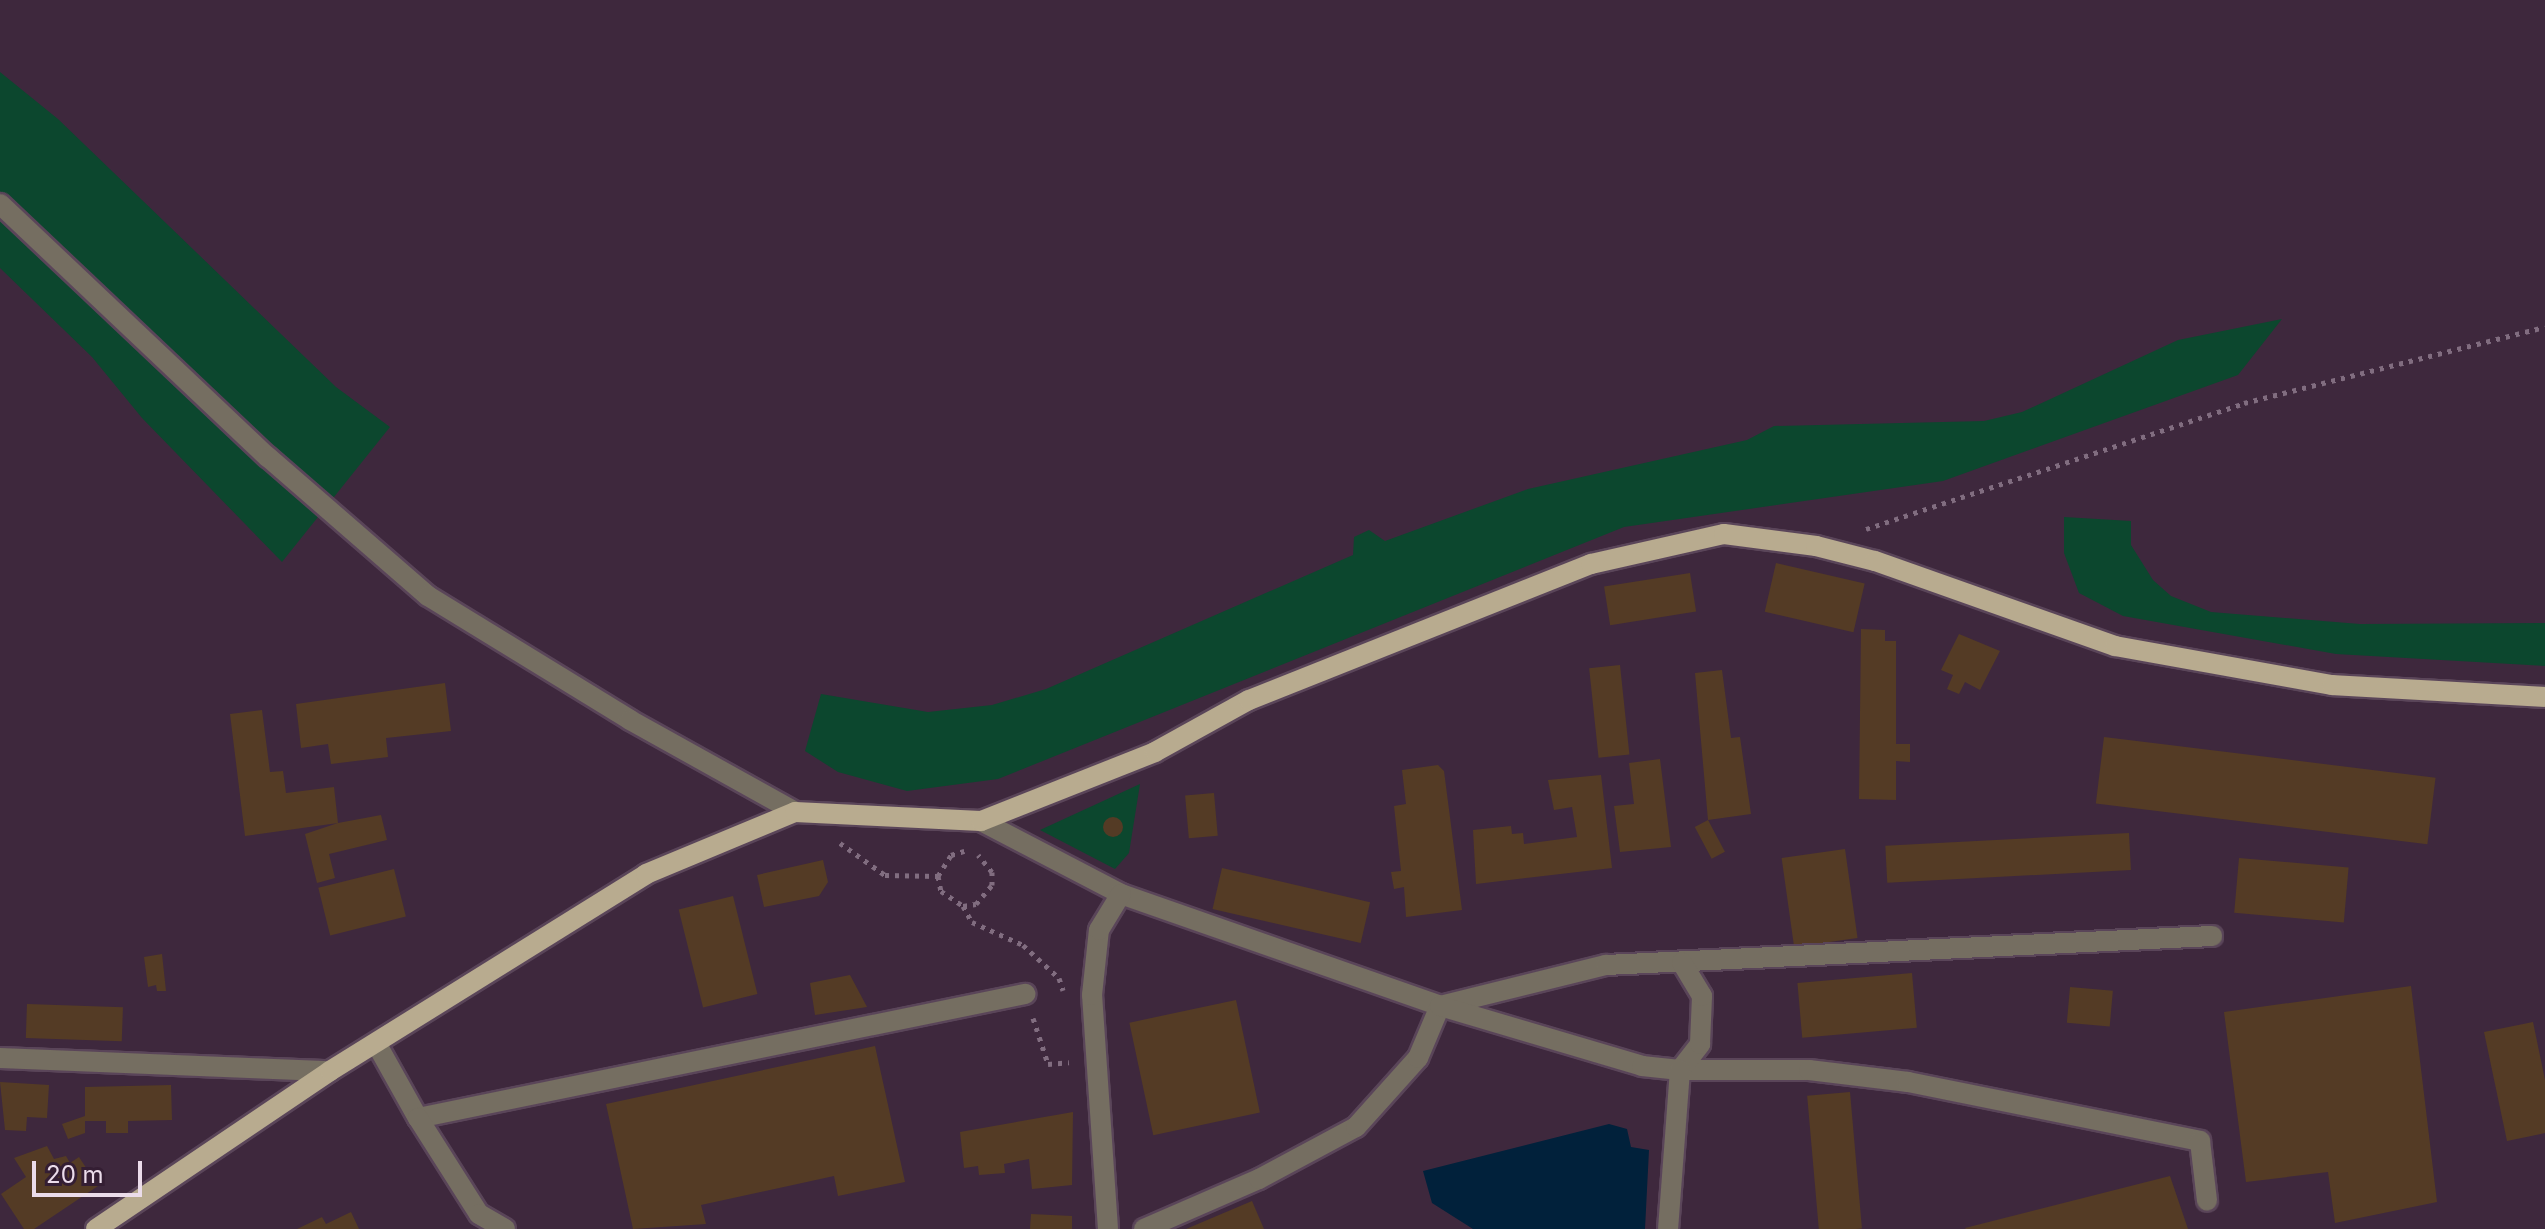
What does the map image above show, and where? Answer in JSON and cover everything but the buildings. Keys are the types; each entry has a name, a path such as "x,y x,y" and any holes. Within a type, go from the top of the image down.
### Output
{"main road":[{"path":"96,1229 330,1071 646,874 795,812 981,821 1155,752 1249,700 1591,564 1724,534 1816,546 1875,561 2115,646 2332,685 2545,697"}],"street":[{"path":"0,204 268,457 428,596 630,720 795,812"},
{"path":"981,821 1121,894 1440,1006 1642,1066 1680,1070 1809,1070 1908,1082 2200,1141 2207,1201"},
{"path":"1108,1229 1092,995 1099,930 1121,894"},
{"path":"1440,1006 1606,965 2212,936"},
{"path":"1668,1229 1680,1070 1700,1044 1702,996 1682,963"},
{"path":"418,1118 1025,994"},
{"path":"1144,1229 1259,1179 1356,1127 1418,1058 1440,1006"},
{"path":"376,1043 475,1222 505,1229"},
{"path":"0,1058 330,1071"}],"path":[{"path":"1816,546 2244,403 2545,327"},
{"path":"795,812 885,875 938,876"},
{"path":"963,906 976,904 992,885 986,861 963,851 942,864 938,876 941,891 963,906 972,922 1023,945 1059,978 1066,996 1092,995"},
{"path":"1025,994 1048,1064 1073,1062"}],"green space":[{"path":"0,72 58,119 336,387 390,427 282,562 142,418 92,357 0,268"},
{"path":"2282,319 2238,375 1943,481 1624,527 998,779 907,791 838,772 805,751 821,694 928,712 992,705 1046,689 1353,555 1354,537 1369,530 1385,541 1528,489 1747,440 1774,426 1984,421 2022,412 2178,340"},
{"path":"2064,517 2131,521 2131,545 2153,580 2171,596 2211,612 2360,624 2545,623 2545,666 2336,654 2123,616 2079,593 2064,553"},
{"path":"1140,784 1129,853 1115,869 1040,830"}],"water":[{"path":"1609,1124 1627,1129 1631,1147 1649,1150 1645,1229 1473,1229 1432,1203 1423,1171"}]}
